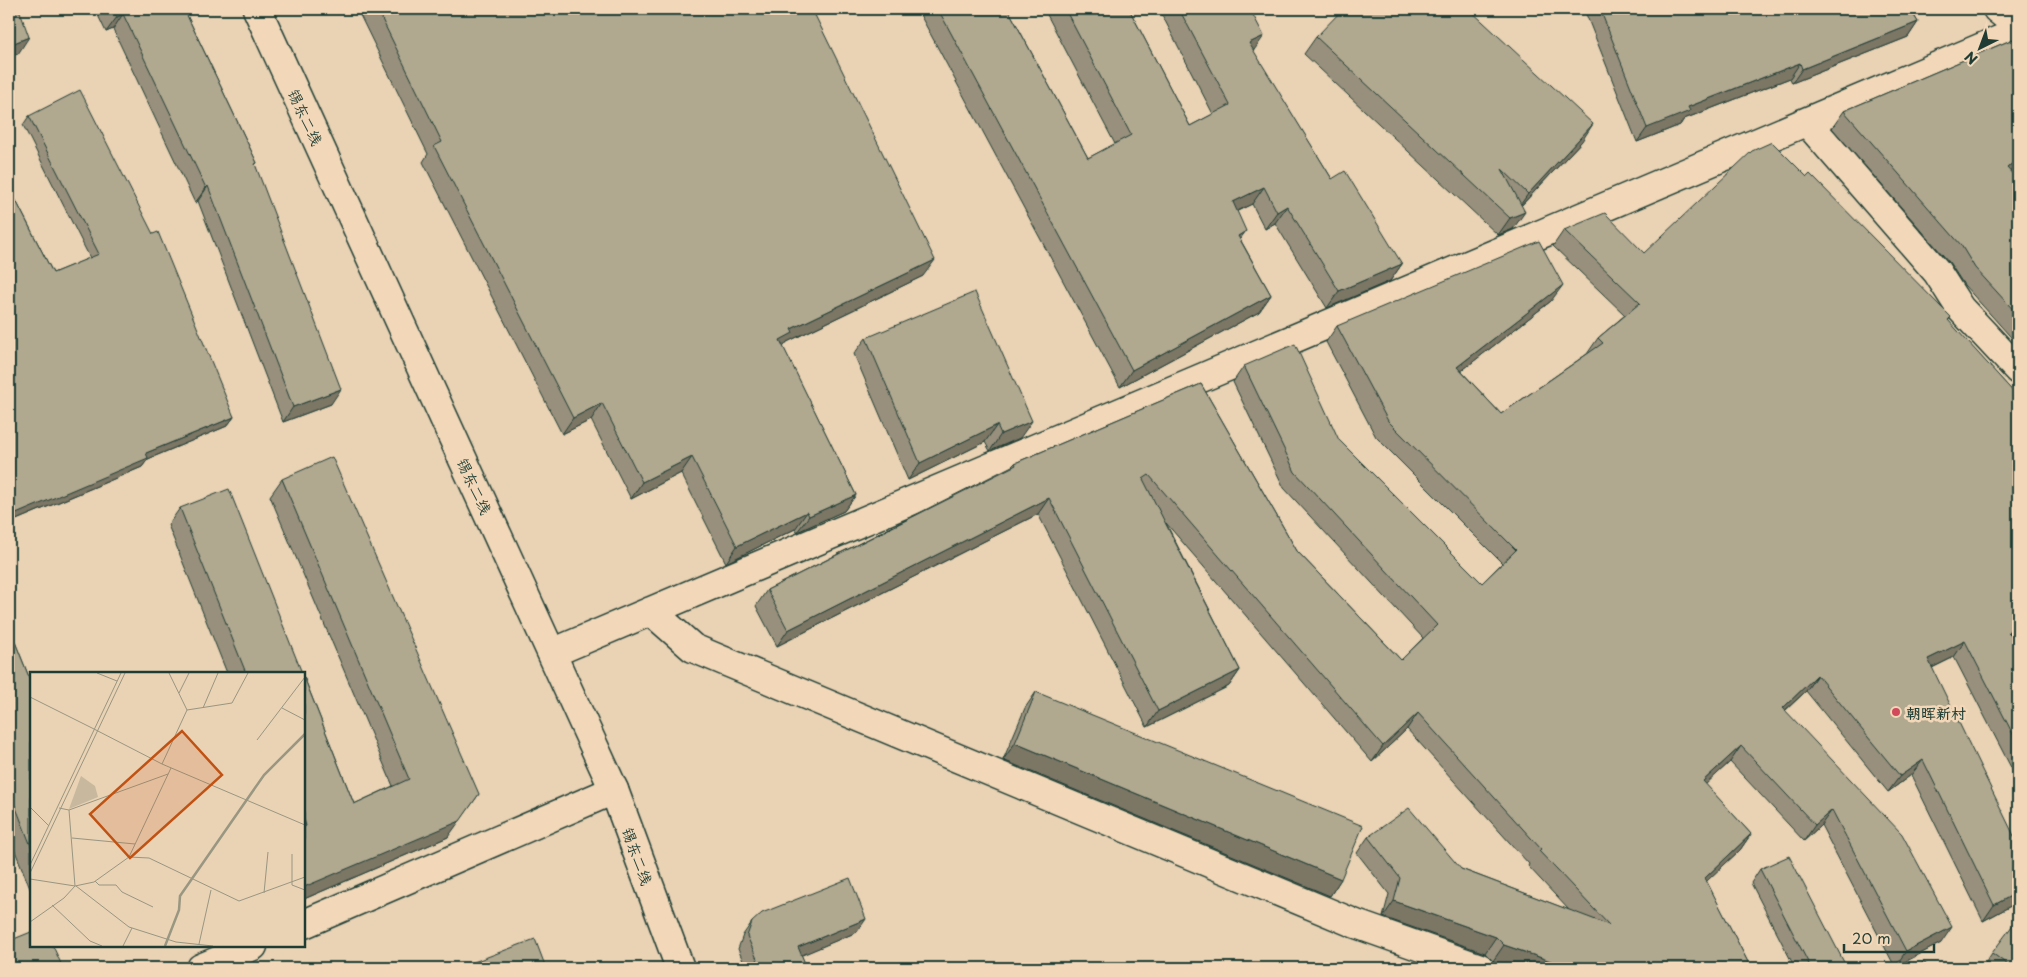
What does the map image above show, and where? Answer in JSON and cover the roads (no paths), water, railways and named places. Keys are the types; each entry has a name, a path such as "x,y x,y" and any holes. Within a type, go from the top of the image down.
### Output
{"street":[{"name":"锡东二线","path":"256,9 614,790 680,968"},
{"path":"1998,9 2018,26"},
{"path":"552,653 2018,32"},
{"path":"1807,122 1937,272 1960,308 2018,370"},
{"path":"651,611 693,648 1356,924 1480,968"},
{"path":"305,924 614,790"},
{"path":"201,968 251,947"}],"place":[{"name":"朝晖新村","path":"1896,712"}]}
